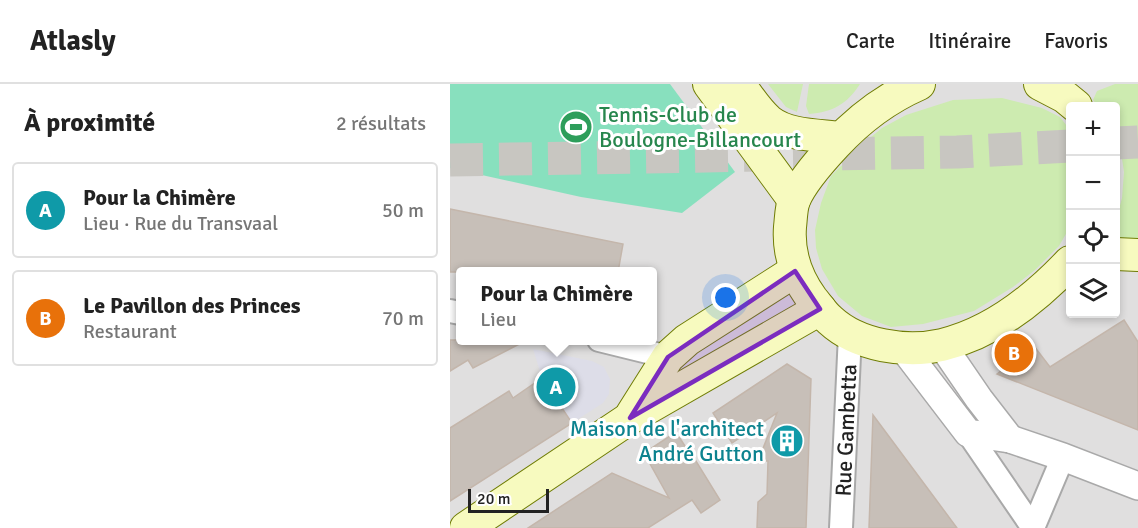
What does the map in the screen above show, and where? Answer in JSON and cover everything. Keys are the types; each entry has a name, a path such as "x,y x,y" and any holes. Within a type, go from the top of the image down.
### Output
{"main road":[{"path":"709,84 794,200"},
{"path":"739,84 767,119 776,125 797,132 841,138"},
{"path":"919,84 887,92 816,166 794,200 789,238 795,271 828,319 850,334 885,345 903,348 942,345 969,336 1003,320 1069,264"},
{"path":"1120,254 1138,255"},
{"path":"630,418 668,357 687,340 795,271"},
{"path":"466,528 630,418 820,309"}],"street":[{"name":"Rue Gambetta","path":"841,528 850,334"},
{"path":"619,345 668,357"},
{"path":"942,345 1010,439"},
{"path":"903,348 968,433 1033,528"},
{"path":"968,433 1010,439 1138,486"},
{"path":"1033,528 1063,457"}],"highlighted area":[{"path":"795,271 820,309 630,418 668,357"}],"shaded area":[{"path":"450,84 1138,84 1138,528 450,528"},
{"path":"533,349 592,361 604,367 610,379 609,394 603,403 572,423 542,378"}],"green space":[{"name":"Tennis-Club de Boulogne-Billancourt","path":"450,84 670,84 735,172 682,213 581,197 450,168"},
{"path":"768,84 803,84 797,112 786,107"},
{"path":"809,84 860,84 839,106 809,114 806,106"},
{"path":"1115,84 1138,84 1138,242 1120,241 1120,205 1124,172 1120,148 1120,102 1095,102 1093,100 1097,91"},
{"path":"1002,98 1042,108 1060,117 1066,125 1066,234 1059,246 1035,270 1013,287 974,311 923,324 891,327 862,316 838,296 822,269 816,248 815,230 821,203 831,176 882,128 906,115 953,100"}],"building":[{"path":"450,209 623,244 619,267 456,267 456,272 450,272"},
{"path":"1124,320 1138,342 1138,430 997,374 1034,346 1050,367"},
{"path":"450,340 456,340 456,345 517,345 473,368 468,360 450,371"},
{"path":"787,364 811,379 806,528 757,528 758,502 767,494 768,461 758,461 777,413 732,443 713,413"},
{"path":"542,378 572,423 450,501 450,428 509,391 513,398"},
{"path":"873,415 934,497 957,528 869,528"},
{"path":"676,432 720,500 701,513 692,500 648,528 528,528 612,473 669,498 644,453"}],"tunnel":[{"path":"1120,143 1138,142"},
{"path":"450,160 957,152 1066,146"}],"place":[{"name":"Tennis-Club de Boulogne-Billancourt","path":"576,127"},
{"name":"Le Pavillon des Princes","path":"1014,353"},
{"name":"Pour la Chimère","path":"556,387"},
{"name":"Maison de l'architect André Gutton","path":"787,441"}]}
